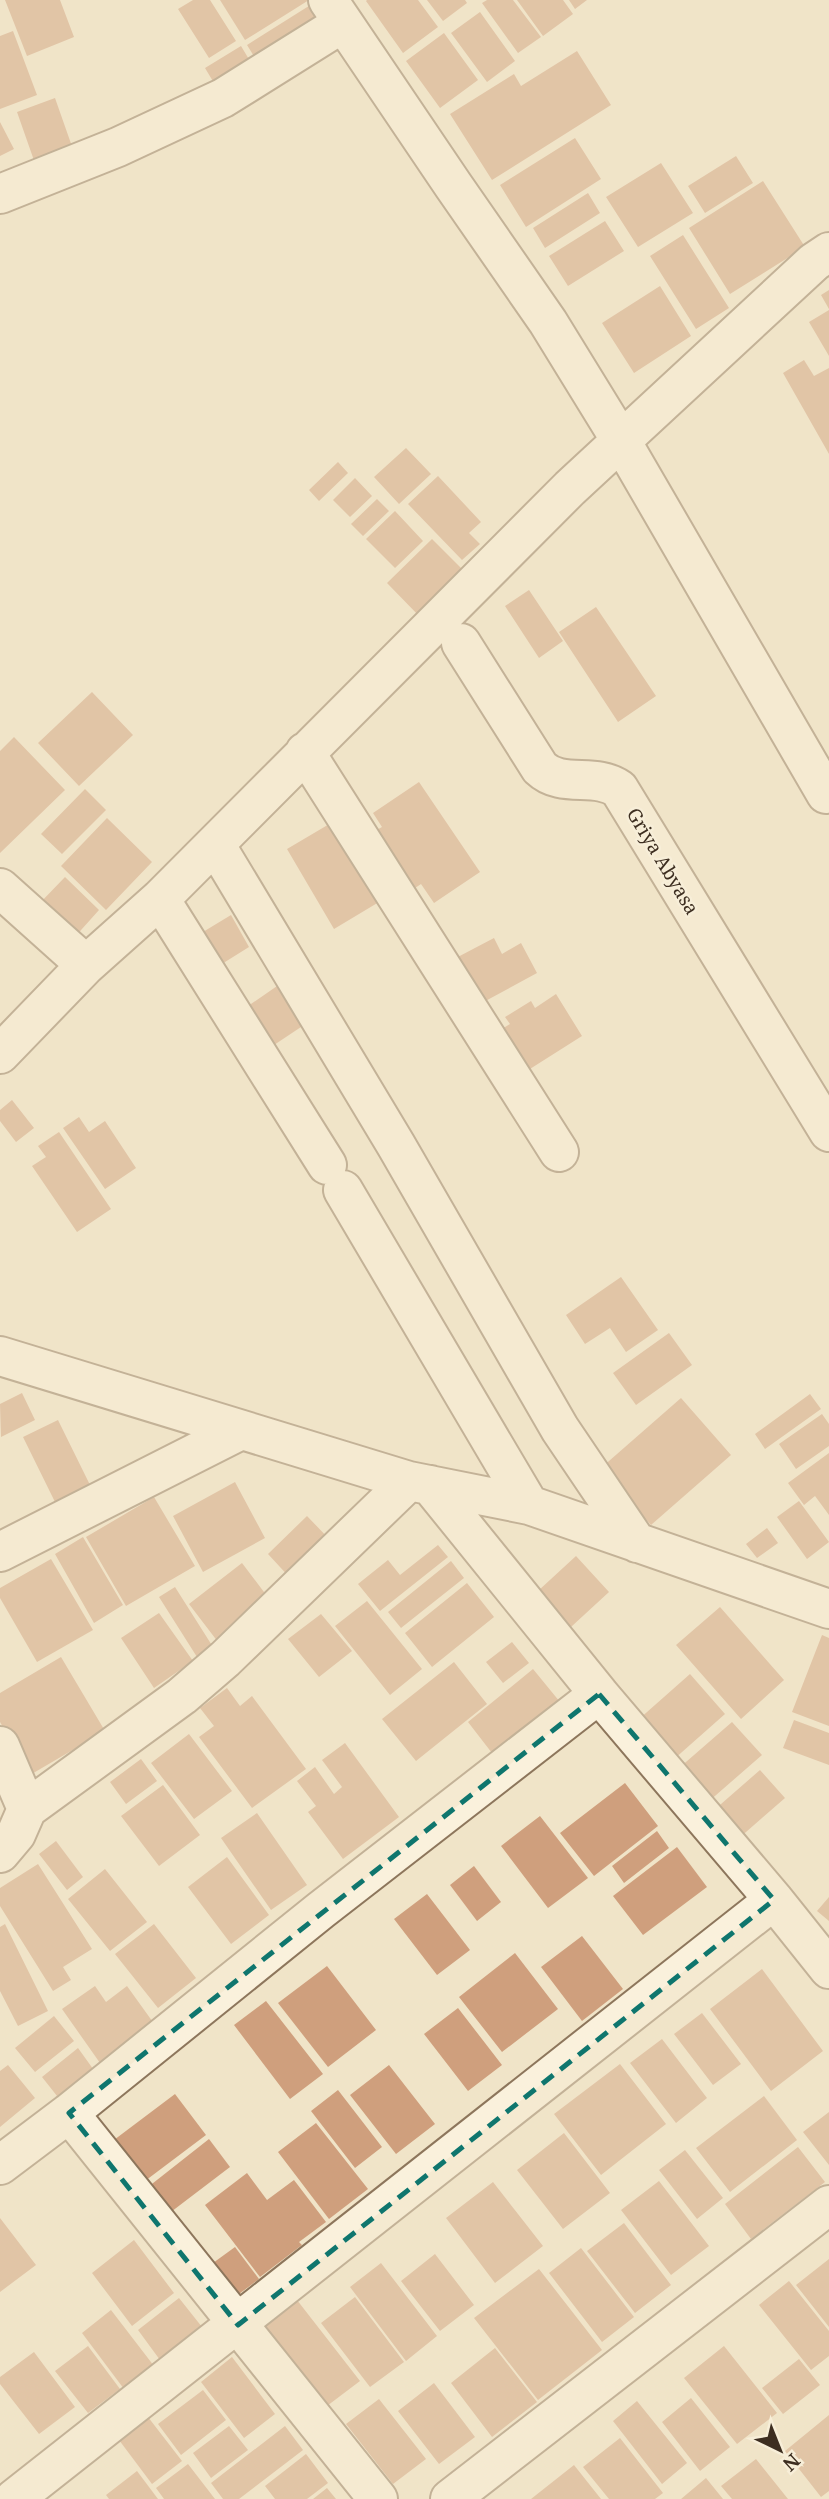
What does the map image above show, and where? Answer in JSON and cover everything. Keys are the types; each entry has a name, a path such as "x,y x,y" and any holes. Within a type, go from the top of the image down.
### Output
{"street":[{"path":"0,194 118,147 223,98 336,12 548,322 620,439 826,794"},
{"path":"0,1054 86,965 160,899 620,439 690,379 814,261 829,253"},
{"name":"Griya Abyasa","path":"461,643 546,775 566,780 612,783 619,789 829,1132"},
{"path":"305,752 559,1153"},
{"path":"215,844 396,1145 560,1429 637,1544"},
{"path":"0,888 86,965"},
{"path":"160,899 335,1178 529,1505"},
{"path":"0,1356 420,1483 529,1505 829,1609"},
{"path":"0,1552 241,1430"},
{"path":"420,1483 774,1900 829,1969"},
{"path":"0,1853 16,1834 27,1809 182,1696 420,1483"},
{"path":"0,2165 599,1694"},
{"path":"0,1746 27,1809"},
{"path":"15,2499 774,1900"},
{"path":"69,2113 378,2499"},
{"path":"450,2499 829,2205"}],"highlighted area":[{"path":"599,1694 774,1900 238,2325 69,2113"}],"building":[{"path":"5,0 60,0 74,37 27,56"},
{"path":"193,0 210,0 236,41 209,58 178,9"},
{"path":"220,0 309,0 245,40"},
{"path":"367,0 418,0 438,27 403,53"},
{"path":"427,0 465,0 467,3 443,21"},
{"path":"487,0 513,0 541,37 518,53 482,3"},
{"path":"517,0 563,0 573,14 543,36"},
{"path":"569,0 587,0 575,9"},
{"path":"312,4 328,28 262,69 247,45"},
{"path":"480,12 515,61 487,82 451,33"},
{"path":"13,31 37,95 0,109 0,36"},
{"path":"444,33 478,80 440,108 406,61"},
{"path":"241,46 256,71 220,93 205,68"},
{"path":"577,51 611,105 492,180 450,114 514,74 521,86"},
{"path":"55,98 75,155 37,169 17,112"},
{"path":"0,122 14,149 0,156"},
{"path":"575,138 601,179 526,227 500,185"},
{"path":"736,156 753,183 705,213 688,186"},
{"path":"661,163 693,213 638,247 606,197"},
{"path":"763,181 805,247 730,294 689,228"},
{"path":"588,193 600,213 545,248 533,228"},
{"path":"605,221 624,251 568,286 549,256"},
{"path":"683,235 729,308 696,329 650,256"},
{"path":"660,286 691,336 634,373 602,323"},
{"path":"829,290 829,309 821,295"},
{"path":"829,310 829,356 809,322"},
{"path":"804,360 814,376 829,368 829,454 783,373"},
{"path":"406,448 431,474 399,504 374,477"},
{"path":"338,462 348,473 319,501 309,490"},
{"path":"438,476 481,522 469,533 480,544 462,560 408,504"},
{"path":"355,478 372,496 350,517 333,500"},
{"path":"377,499 389,511 363,536 351,524"},
{"path":"395,511 423,541 395,568 366,539"},
{"path":"432,539 466,573 421,618 387,583"},
{"path":"529,590 563,641 539,658 505,606"},
{"path":"596,607 656,696 618,722 559,632"},
{"path":"92,692 133,735 79,786 38,743"},
{"path":"14,737 65,790 0,853 0,751"},
{"path":"419,782 480,872 434,903 421,884 412,890 373,832 382,827 373,813"},
{"path":"85,789 106,810 62,854 41,834"},
{"path":"107,818 152,862 106,910 61,866"},
{"path":"331,823 379,902 334,929 287,849"},
{"path":"65,877 99,910 73,939 38,905"},
{"path":"231,915 249,947 217,967 198,935"},
{"path":"494,938 502,954 521,943 537,973 478,1005 454,959"},
{"path":"280,984 307,1023 274,1045 248,1006"},
{"path":"556,994 582,1036 522,1074 497,1032 510,1024 505,1017 531,1001 535,1008"},
{"path":"12,1100 34,1128 16,1142 0,1121 0,1110"},
{"path":"79,1117 89,1132 105,1121 136,1168 105,1189 63,1128"},
{"path":"59,1132 111,1209 77,1232 32,1166 46,1157 38,1146"},
{"path":"621,1277 658,1330 626,1352 610,1328 585,1344 566,1315"},
{"path":"669,1333 692,1365 636,1405 613,1373"},
{"path":"22,1393 35,1420 1,1437 0,1404"},
{"path":"810,1394 821,1409 765,1449 755,1434"},
{"path":"681,1398 731,1455 651,1525 601,1468"},
{"path":"822,1414 829,1424 829,1446 796,1469 779,1444"},
{"path":"58,1420 90,1485 55,1502 23,1437"},
{"path":"829,1453 829,1515 815,1496 804,1505 788,1483"},
{"path":"235,1482 265,1538 203,1572 173,1516"},
{"path":"154,1497 195,1566 126,1606 86,1537"},
{"path":"799,1501 829,1542 807,1559 777,1517"},
{"path":"307,1516 332,1542 292,1580 268,1554"},
{"path":"767,1528 778,1543 757,1558 746,1544"},
{"path":"83,1537 123,1605 94,1623 55,1554"},
{"path":"438,1545 448,1557 380,1611 358,1584 388,1560 400,1575"},
{"path":"576,1556 609,1592 559,1638 526,1602"},
{"path":"51,1559 93,1630 37,1662 0,1598 0,1588"},
{"path":"451,1561 464,1578 401,1628 388,1612"},
{"path":"242,1563 270,1600 218,1642 189,1604"},
{"path":"467,1583 494,1617 432,1667 405,1633"},
{"path":"175,1587 213,1647 197,1657 159,1597"},
{"path":"367,1601 422,1669 390,1695 335,1626"},
{"path":"720,1607 784,1680 741,1719 676,1645"},
{"path":"159,1613 193,1661 154,1688 121,1638"},
{"path":"321,1614 352,1651 319,1677 288,1639"},
{"path":"822,1635 829,1638 829,1726 792,1712"},
{"path":"512,1642 529,1663 503,1683 486,1662"},
{"path":"61,1657 105,1731 30,1775 0,1722 0,1693"},
{"path":"454,1662 487,1704 416,1761 382,1719"},
{"path":"533,1669 569,1713 502,1766 468,1722"},
{"path":"690,1674 725,1714 673,1760 638,1720"},
{"path":"227,1688 240,1706 252,1696 306,1769 252,1808 199,1737 214,1726 200,1708"},
{"path":"794,1720 829,1733 829,1765 783,1748"},
{"path":"732,1722 762,1755 700,1809 671,1775"},
{"path":"189,1734 232,1791 194,1819 151,1763"},
{"path":"345,1743 399,1817 343,1859 308,1812 316,1806 297,1781 315,1767 334,1794 342,1787 322,1760"},
{"path":"141,1759 157,1781 126,1804 110,1782"},
{"path":"760,1770 785,1798 730,1846 705,1818"},
{"path":"625,1783 658,1826 594,1876 560,1833"},
{"path":"163,1785 200,1835 159,1866 121,1816"},
{"path":"257,1813 307,1885 271,1910 221,1838"},
{"path":"540,1816 588,1878 548,1908 501,1846"},
{"path":"657,1831 669,1848 624,1883 612,1866"},
{"path":"56,1841 83,1877 67,1890 39,1854"},
{"path":"677,1847 707,1887 643,1935 613,1896"},
{"path":"227,1857 269,1915 231,1944 188,1887"},
{"path":"38,1864 92,1949 63,1967 71,1980 53,1991 0,1906 0,1888"},
{"path":"474,1866 501,1902 477,1921 450,1885"},
{"path":"105,1869 147,1922 110,1951 68,1899"},
{"path":"427,1894 470,1950 437,1975 394,1919"},
{"path":"829,1897 829,1921 817,1911"},
{"path":"5,1924 48,2011 18,2026 0,1991 0,1927"},
{"path":"154,1924 196,1978 158,2008 115,1954"},
{"path":"582,1936 623,1989 582,2021 541,1967"},
{"path":"515,1953 558,2009 502,2052 459,1997"},
{"path":"327,1966 376,2030 328,2067 278,2003"},
{"path":"762,1969 823,2051 771,2091 710,2009"},
{"path":"95,1986 106,2002 127,1986 155,2025 100,2063 62,2009"},
{"path":"266,2001 323,2074 290,2099 234,2025"},
{"path":"458,2008 502,2065 468,2091 424,2034"},
{"path":"702,2013 741,2064 713,2085 674,2034"},
{"path":"54,2016 74,2041 35,2072 15,2048"},
{"path":"662,2039 707,2098 676,2123 630,2063"},
{"path":"78,2048 96,2073 61,2101 42,2077"},
{"path":"620,2064 666,2124 601,2175 554,2114"},
{"path":"8,2065 35,2098 0,2127 0,2071"},
{"path":"389,2065 435,2124 396,2154 350,2095"},
{"path":"338,2090 382,2147 355,2168 311,2111"},
{"path":"175,2094 206,2135 133,2190 102,2149"},
{"path":"764,2096 797,2140 730,2192 696,2148"},
{"path":"829,2112 829,2165 803,2132"},
{"path":"316,2123 368,2189 329,2219 278,2152"},
{"path":"564,2133 610,2193 563,2229 517,2170"},
{"path":"209,2139 230,2167 163,2218 143,2191"},
{"path":"798,2147 825,2182 751,2239 725,2204"},
{"path":"685,2150 723,2198 697,2219 659,2170"},
{"path":"247,2173 267,2200 294,2180 326,2222 299,2242 302,2245 260,2277 205,2205"},
{"path":"659,2181 709,2246 671,2275 621,2210"},
{"path":"493,2182 543,2246 495,2283 446,2218"},
{"path":"0,2218 36,2265 0,2292"},
{"path":"624,2223 671,2285 635,2313 587,2251"},
{"path":"134,2240 174,2293 132,2326 92,2273"},
{"path":"235,2247 259,2279 227,2303 202,2271"},
{"path":"581,2248 634,2317 602,2342 549,2273"},
{"path":"435,2254 474,2305 440,2331 401,2281"},
{"path":"829,2259 829,2327 796,2285"},
{"path":"381,2263 437,2336 406,2361 350,2287"},
{"path":"539,2269 602,2350 538,2400 474,2318"},
{"path":"789,2281 829,2331 829,2356 811,2370 759,2305"},
{"path":"355,2297 404,2362 370,2387 321,2323"},
{"path":"179,2298 202,2327 160,2360 138,2330"},
{"path":"297,2300 360,2381 323,2409 261,2328"},
{"path":"111,2310 154,2366 124,2389 82,2333"},
{"path":"88,2346 120,2389 88,2413 55,2371"},
{"path":"724,2346 777,2413 737,2444 684,2378"},
{"path":"495,2348 537,2402 492,2437 451,2383"},
{"path":"34,2352 75,2407 39,2434 0,2384 0,2377"},
{"path":"232,2357 275,2414 244,2438 201,2382"},
{"path":"799,2359 820,2385 783,2414 762,2388"},
{"path":"434,2383 475,2437 439,2464 398,2411"},
{"path":"203,2390 226,2420 181,2455 158,2424"},
{"path":"691,2398 730,2447 700,2471 662,2422"},
{"path":"379,2399 426,2459 393,2484 346,2424"},
{"path":"637,2401 687,2463 662,2484 613,2421"},
{"path":"829,2415 829,2491 821,2497 785,2451"},
{"path":"148,2417 182,2461 152,2484 119,2440"},
{"path":"229,2426 248,2450 211,2478 193,2453"},
{"path":"285,2426 303,2450 239,2499 223,2499 211,2483"},
{"path":"620,2438 663,2493 655,2499 609,2499 583,2467"},
{"path":"306,2454 328,2483 307,2499 275,2499 265,2486"},
{"path":"756,2459 788,2499 732,2499 721,2486"},
{"path":"188,2464 215,2499 164,2499 156,2488"},
{"path":"574,2465 601,2499 531,2499"},
{"path":"137,2471 158,2499 109,2499 106,2495"},
{"path":"706,2478 723,2499 681,2499"},
{"path":"327,2488 336,2499 313,2499"}]}
